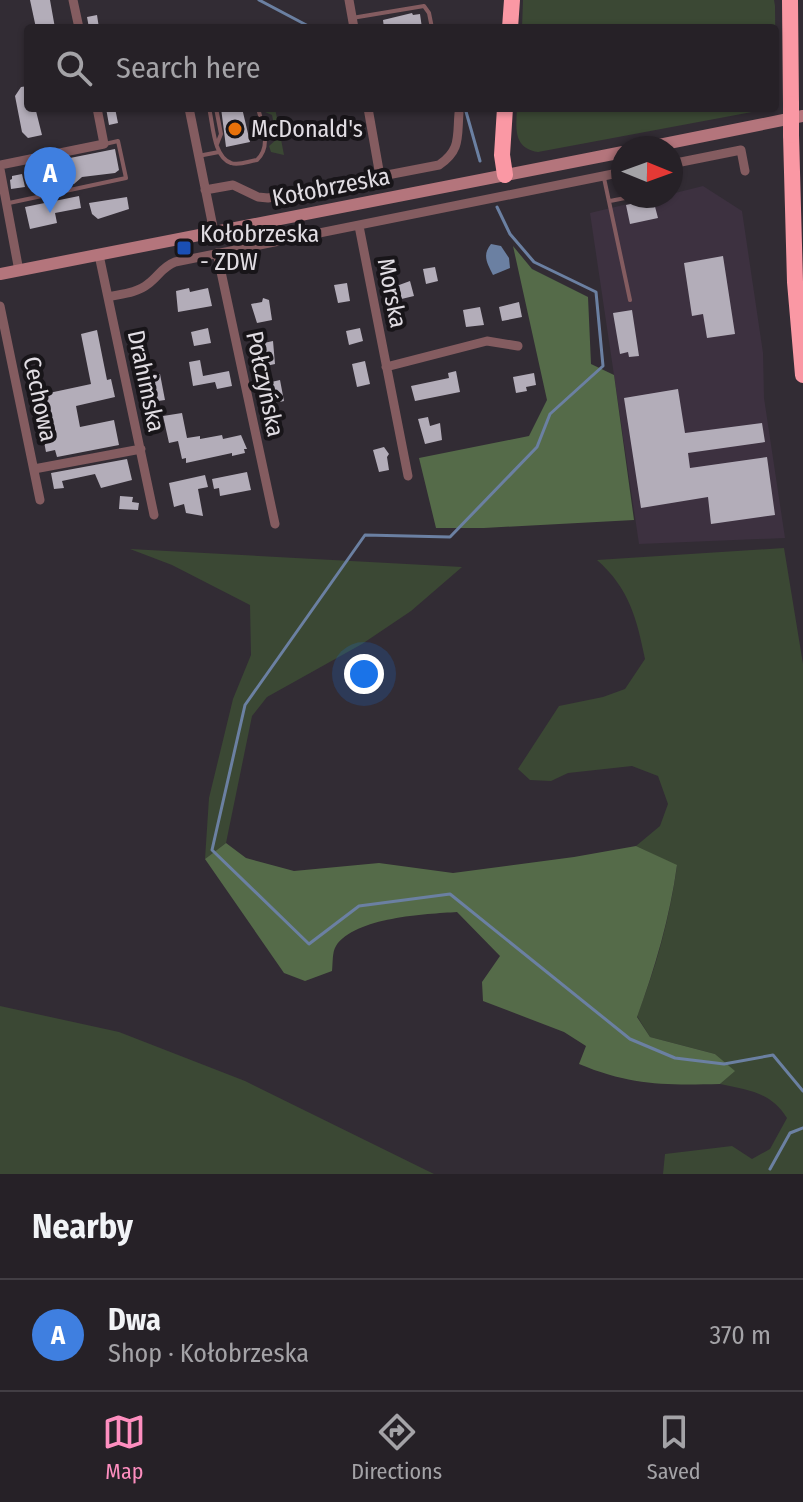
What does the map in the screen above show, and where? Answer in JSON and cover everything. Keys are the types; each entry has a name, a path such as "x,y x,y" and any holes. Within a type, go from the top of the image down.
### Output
{"highway":[{"path":"510,24 512,0"},
{"path":"790,0 795,282 803,375"},
{"path":"505,112 502,155 505,175"}],"main road":[{"path":"683,140 803,116"},
{"name":"Kołobrzeska","path":"0,274 611,154"}],"street":[{"path":"73,0 78,24"},
{"path":"349,0 353,23"},
{"path":"19,271 0,167 104,144 98,112"},
{"path":"190,112 214,232"},
{"path":"369,112 380,176"},
{"path":"205,190 233,185 258,197 268,198 439,165 451,157 456,146 459,113"},
{"path":"683,162 741,150 745,171"},
{"path":"108,297 135,291 149,284 163,267 175,262 611,175"},
{"name":"Morska","path":"359,226 408,476"},
{"name":"Połczyńska","path":"217,253 275,524"},
{"name":"Drahimska","path":"99,255 154,515"},
{"name":"Cechowa","path":"0,306 40,500"},
{"name":"Morska","path":"386,367 487,341 518,346"},
{"path":"34,469 141,449"}],"lane":[{"path":"353,23 424,6 431,24"},
{"path":"210,112 219,152 233,164 260,157 266,143 259,112"},
{"path":"217,112 221,134 217,144"},
{"path":"6,204 126,178 118,141 104,144"},
{"path":"198,156 219,152"},
{"path":"39,157 46,195"},
{"path":"604,176 630,300"}],"shaded area":[{"path":"703,186 742,211 763,353 764,398 785,538 639,544 590,213 611,208 683,208 683,191"}],"green space":[{"path":"523,0 774,0 775,6 775,24 522,24"},
{"path":"265,112 276,112 284,155 271,152 269,146 277,139 272,115"},
{"path":"517,112 752,112 538,152 524,146 518,136"},
{"path":"513,246 532,269 588,297 591,364 614,375 634,520 436,528 419,458 529,436 547,400"},
{"path":"784,548 803,664 803,1174 663,1174 665,1154 732,1146 752,1159 770,1149 787,1118 766,1097 720,1084 734,1071 715,1054 650,1037 637,1016 662,942 677,866 636,846 660,826 668,804 658,776 632,766 568,773 551,781 530,780 518,769 559,706 625,689 645,659 630,605 617,582 597,560"},
{"path":"130,549 462,567 411,611 362,644 267,697 252,716 226,843 205,859 209,798 233,699 251,655 250,605 172,565"},
{"path":"226,843 246,858 294,871 379,863 453,873 636,846 677,865 661,942 637,1017 650,1037 715,1054 735,1071 720,1084 665,1084 616,1077 579,1064 586,1046 564,1032 483,1001 482,982 500,956 457,912 374,923 345,936 336,946 332,971 305,981 284,973 205,859"},
{"path":"0,1006 119,1032 245,1081 434,1174 0,1174"}],"water":[{"path":"491,244 501,246 509,258 510,268 493,275 486,255"}],"building":[{"path":"30,0 50,0 54,24 35,24"},
{"path":"412,13 420,14 421,24 384,24 383,20"},
{"path":"97,15 98,24 88,24 87,17"},
{"path":"24,87 24,112 36,112 42,135 28,138 22,132 15,96"},
{"path":"107,112 116,112 118,123 109,125"},
{"name":"McDonald's","path":"222,112 243,112 250,142 226,147"},
{"path":"115,149 119,170 115,173 82,177 74,184 59,182 55,161"},
{"path":"22,174 25,187 11,189 12,176"},
{"path":"79,196 81,208 55,213 57,223 30,229 25,207"},
{"path":"127,197 129,209 98,219 92,214 89,203"},
{"path":"627,208 655,208 658,218 630,224"},
{"path":"723,256 735,334 707,338 703,314 692,316 684,263"},
{"path":"435,267 438,281 426,284 423,269"},
{"path":"410,281 414,296 393,301 391,288"},
{"path":"347,283 350,301 338,303 334,285"},
{"path":"189,288 190,292 208,288 212,306 178,312 176,291"},
{"path":"263,298 269,300 272,320 257,323 251,304 262,302"},
{"path":"519,302 522,317 502,321 499,307"},
{"path":"480,307 484,325 466,327 463,310"},
{"path":"632,310 639,356 629,357 628,352 620,354 613,313"},
{"path":"208,328 211,343 194,346 191,332"},
{"path":"360,328 363,341 349,345 346,331"},
{"path":"97,330 107,380 111,379 115,397 76,406 80,427 114,420 119,445 57,457 55,450 46,452 35,396 91,384 81,334"},
{"path":"273,341 275,364 266,366 257,349 260,349 259,344"},
{"path":"200,360 203,376 229,371 232,386 217,389 215,382 193,386 189,362"},
{"path":"365,361 370,384 357,387 352,364"},
{"path":"456,371 460,392 415,401 411,386 449,378 448,373"},
{"path":"534,373 536,385 516,393 513,377"},
{"path":"160,374 165,400 151,402 146,377"},
{"path":"280,380 284,401 271,404 267,383"},
{"path":"678,389 685,433 762,423 765,442 688,453 690,468 767,457 775,515 711,524 708,497 641,508 624,398"},
{"path":"182,413 187,438 222,435 223,439 241,435 247,449 244,449 245,453 186,463 178,441 169,443 163,416"},
{"path":"428,417 430,426 440,423 442,440 425,444 418,419"},
{"path":"384,447 389,454 389,470 379,472 373,450"},
{"path":"127,459 132,480 101,488 95,474 62,481 64,488 54,489 51,473"},
{"path":"247,472 251,490 220,496 219,488 214,489 212,479"},
{"path":"205,475 208,487 198,489 203,516 186,513 184,504 174,507 169,483"},
{"path":"120,496 133,497 132,502 139,503 138,510 119,509"}],"waterway":[{"path":"259,0 304,24"},
{"path":"466,112 480,161"},
{"path":"497,207 510,234 534,262 596,292 603,366 550,414 537,447 450,537 365,535 245,705 212,850 309,944 359,906 450,894 630,1039 675,1058 724,1064 773,1055 803,1091"},
{"path":"770,1169 790,1133 803,1128"}],"place":[{"name":"McDonald's","path":"235,129"},
{"name":"Dwa","path":"50,213"},
{"name":"Kołobrzeska - ZDW","path":"184,248"}]}
